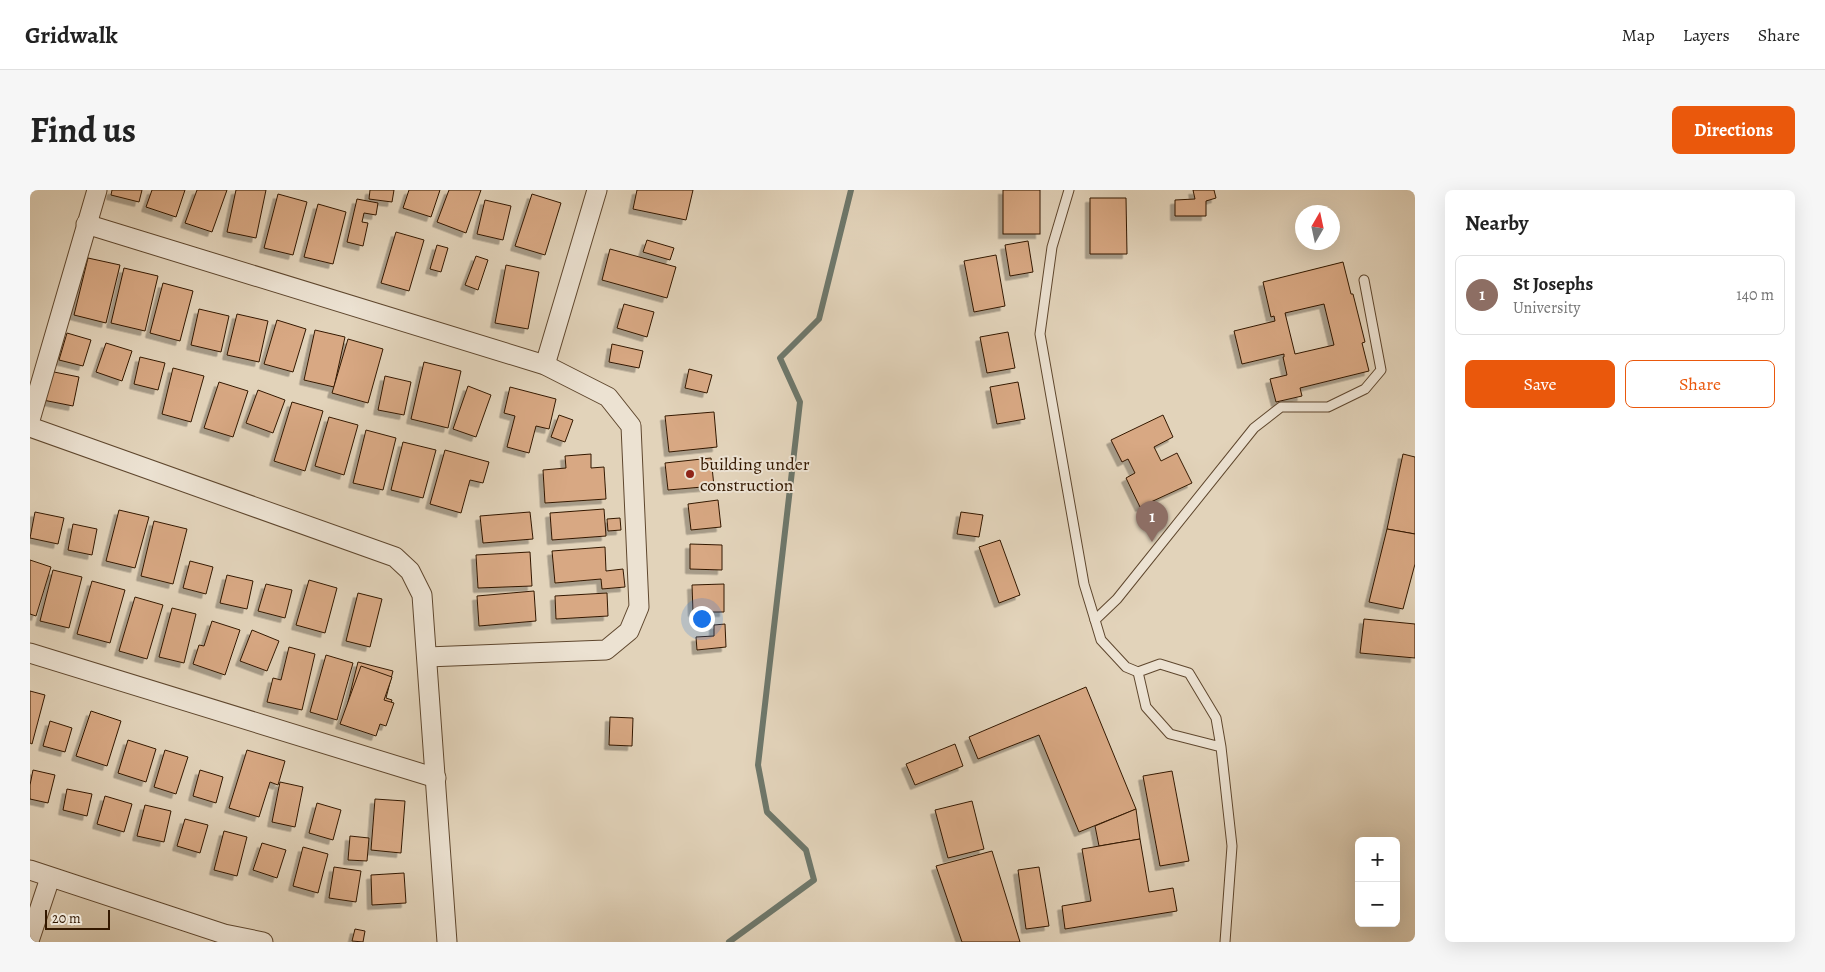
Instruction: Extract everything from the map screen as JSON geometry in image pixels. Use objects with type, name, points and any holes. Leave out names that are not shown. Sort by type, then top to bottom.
[{"type":"street","points":[[30,420],[97,190]]},
{"type":"street","points":[[545,365],[597,190]]},
{"type":"street","points":[[86,224],[545,365],[608,398],[631,426],[639,607],[629,631],[606,650],[427,656]]},
{"type":"street","points":[[30,427],[395,557],[410,571],[422,594],[447,942]]},
{"type":"street","points":[[30,653],[436,778]]},
{"type":"street","points":[[30,870],[222,938],[263,942]]},
{"type":"street","points":[[30,938],[50,878]]},
{"type":"lane","points":[[1069,190],[1052,247],[1040,334],[1084,584],[1101,640],[1126,667],[1138,672],[1160,664],[1189,673],[1216,718],[1232,846],[1225,942]]},
{"type":"lane","points":[[1095,620],[1117,599],[1254,428],[1281,407],[1328,407],[1365,389],[1381,370],[1364,280]]},
{"type":"lane","points":[[1138,672],[1146,707],[1170,734],[1221,748]]},
{"type":"building","points":[[112,190],[142,190],[139,202],[111,195]]},
{"type":"building","points":[[152,190],[185,190],[176,217],[146,207]]},
{"type":"building","points":[[197,190],[227,190],[212,232],[185,223]]},
{"type":"building","points":[[236,190],[266,190],[256,238],[227,232]]},
{"type":"building","points":[[370,190],[394,190],[392,202],[369,199]]},
{"type":"building","points":[[409,190],[440,190],[431,217],[403,208]]},
{"type":"building","points":[[449,190],[481,190],[466,233],[437,222]]},
{"type":"building","points":[[637,190],[693,190],[686,220],[633,209]]},
{"type":"building","points":[[1003,190],[1040,190],[1040,234],[1003,234]]},
{"type":"building","points":[[1193,190],[1214,190],[1216,198],[1206,201],[1206,216],[1175,216],[1175,200],[1195,199]]},
{"type":"building","points":[[278,194],[307,202],[293,255],[264,248]]},
{"type":"building","points":[[532,194],[561,203],[545,255],[515,246]]},
{"type":"building","points":[[1090,198],[1126,198],[1127,254],[1090,254]]},
{"type":"building","points":[[357,199],[378,203],[376,215],[364,213],[362,222],[368,223],[363,246],[347,242]]},
{"type":"building","points":[[485,200],[511,206],[503,240],[477,234]]},
{"type":"building","points":[[318,204],[346,212],[333,264],[304,257]]},
{"type":"building","points":[[396,232],[424,240],[409,291],[381,283]]},
{"type":"building","points":[[647,240],[674,248],[670,260],[643,252]]},
{"type":"building","points":[[1028,241],[1033,272],[1010,276],[1005,245]]},
{"type":"building","points":[[437,245],[448,248],[441,272],[430,269]]},
{"type":"building","points":[[610,249],[676,267],[667,298],[602,280]]},
{"type":"building","points":[[996,255],[1005,306],[974,312],[964,261]]},
{"type":"building","points":[[476,256],[488,260],[478,290],[465,285]]},
{"type":"building","points":[[88,258],[120,265],[106,323],[74,315]]},
{"type":"building","points":[[1343,262],[1365,342],[1362,343],[1369,371],[1300,388],[1302,396],[1276,402],[1270,379],[1287,375],[1284,354],[1242,364],[1234,331],[1275,321],[1274,316],[1271,317],[1263,282]],"holes":[[[1324,304],[1334,345],[1295,354],[1285,313]]]},
{"type":"building","points":[[506,265],[539,272],[528,329],[495,323]]},
{"type":"building","points":[[124,268],[158,276],[145,331],[111,323]]},
{"type":"building","points":[[163,283],[193,291],[180,341],[150,333]]},
{"type":"building","points":[[624,304],[654,312],[647,337],[617,328]]},
{"type":"building","points":[[199,309],[229,316],[221,352],[191,345]]},
{"type":"building","points":[[237,314],[268,321],[259,362],[227,355]]},
{"type":"building","points":[[277,320],[306,329],[293,372],[264,364]]},
{"type":"building","points":[[315,330],[345,337],[334,387],[304,380]]},
{"type":"building","points":[[1008,332],[1015,368],[987,373],[980,337]]},
{"type":"building","points":[[67,333],[91,340],[83,366],[59,360]]},
{"type":"building","points":[[348,339],[383,349],[368,403],[332,393]]},
{"type":"building","points":[[106,343],[132,351],[122,381],[96,372]]},
{"type":"building","points":[[612,344],[643,351],[639,368],[609,362]]},
{"type":"building","points":[[140,357],[165,363],[158,390],[134,384]]},
{"type":"building","points":[[424,362],[461,371],[448,428],[411,419]]},
{"type":"building","points":[[173,368],[204,376],[191,422],[162,414]]},
{"type":"building","points":[[689,369],[712,375],[707,393],[685,388]]},
{"type":"building","points":[[49,371],[79,377],[73,406],[43,400]]},
{"type":"building","points":[[385,376],[411,382],[404,415],[378,410]]},
{"type":"building","points":[[219,382],[248,391],[233,437],[204,428]]},
{"type":"building","points":[[1018,382],[1025,419],[997,424],[990,387]]},
{"type":"building","points":[[468,386],[491,395],[476,437],[453,429]]},
{"type":"building","points":[[510,387],[556,399],[549,429],[536,426],[529,453],[507,447],[515,416],[504,413]]},
{"type":"building","points":[[258,390],[285,400],[273,433],[246,423]]},
{"type":"building","points":[[292,402],[323,411],[305,471],[274,461]]},
{"type":"building","points":[[714,412],[717,447],[669,452],[665,416]]},
{"type":"building","points":[[559,415],[573,420],[565,442],[551,437]]},
{"type":"building","points":[[1163,415],[1173,437],[1154,447],[1161,461],[1177,453],[1192,483],[1140,507],[1126,478],[1135,473],[1128,459],[1122,462],[1111,440]]},
{"type":"building","points":[[329,417],[358,425],[344,475],[315,466]]},
{"type":"building","points":[[366,430],[396,438],[383,490],[353,483]]},
{"type":"building","points":[[403,442],[436,450],[423,498],[391,490]]},
{"type":"building","points":[[445,450],[489,462],[483,483],[470,480],[461,513],[430,504]]},
{"type":"building","points":[[591,454],[591,468],[604,467],[606,499],[545,503],[543,470],[566,468],[565,456]]},
{"type":"building","points":[[1403,454],[1415,457],[1415,534],[1387,529]]},
{"type":"building","name":"building under construction","points":[[711,458],[714,486],[668,490],[665,463]]},
{"type":"building","points":[[718,500],[721,527],[691,530],[688,504]]},
{"type":"building","points":[[604,509],[606,536],[552,540],[550,513]]},
{"type":"building","points":[[119,510],[149,517],[135,568],[106,561]]},
{"type":"building","points":[[35,512],[64,518],[58,544],[30,538]]},
{"type":"building","points":[[530,512],[533,539],[483,543],[480,516]]},
{"type":"building","points":[[961,512],[983,515],[979,537],[957,534]]},
{"type":"building","points":[[620,518],[621,530],[608,531],[607,519]]},
{"type":"building","points":[[154,521],[187,529],[173,584],[141,576]]},
{"type":"building","points":[[73,524],[97,529],[92,555],[68,550]]},
{"type":"building","points":[[1387,529],[1415,534],[1415,564],[1403,609],[1369,602]]},
{"type":"building","points":[[1000,540],[1020,595],[999,603],[979,547]]},
{"type":"building","points":[[690,544],[722,545],[722,570],[690,569]]},
{"type":"building","points":[[605,547],[606,571],[623,569],[625,587],[602,589],[601,579],[555,583],[552,551]]},
{"type":"building","points":[[530,552],[532,586],[478,588],[476,555]]},
{"type":"building","points":[[30,560],[51,567],[36,616],[30,614]]},
{"type":"building","points":[[190,561],[213,567],[206,594],[183,588]]},
{"type":"building","points":[[53,570],[82,577],[69,628],[40,621]]},
{"type":"building","points":[[227,575],[253,581],[247,609],[220,603]]},
{"type":"building","points":[[309,580],[337,588],[325,633],[296,625]]},
{"type":"building","points":[[92,581],[125,590],[110,643],[77,634]]},
{"type":"building","points":[[266,584],[292,590],[285,618],[258,611]]},
{"type":"building","points":[[724,584],[724,612],[693,612],[692,585]]},
{"type":"building","points":[[534,591],[536,621],[479,626],[477,596]]},
{"type":"building","points":[[358,593],[382,599],[370,647],[346,641]]},
{"type":"building","points":[[607,593],[608,616],[556,619],[555,596]]},
{"type":"building","points":[[135,597],[163,605],[147,659],[119,651]]},
{"type":"building","points":[[172,608],[196,614],[184,663],[159,657]]},
{"type":"building","points":[[1364,619],[1415,624],[1415,658],[1360,653]]},
{"type":"building","points":[[212,621],[240,630],[225,675],[193,664],[199,645],[204,646]]},
{"type":"building","points":[[725,624],[726,647],[697,650],[696,637],[714,636],[714,625]]},
{"type":"building","points":[[252,630],[279,641],[267,671],[240,661]]},
{"type":"building","points":[[289,647],[315,654],[302,710],[267,702],[273,678],[281,680]]},
{"type":"building","points":[[326,655],[353,663],[337,720],[310,712]]},
{"type":"building","points":[[358,662],[393,671],[386,698],[392,700],[387,717],[378,714],[375,729],[343,722]]},
{"type":"building","points":[[361,666],[392,677],[384,700],[394,703],[386,726],[380,724],[376,736],[340,724]]},
{"type":"building","points":[[1086,687],[1136,809],[1079,832],[1039,735],[978,759],[969,737]]},
{"type":"building","points":[[30,691],[45,695],[32,744],[30,743]]},
{"type":"building","points":[[91,711],[121,721],[107,766],[76,756]]},
{"type":"building","points":[[610,717],[633,718],[632,746],[609,745]]},
{"type":"building","points":[[50,721],[72,728],[65,752],[43,746]]},
{"type":"building","points":[[128,740],[156,749],[146,782],[118,773]]},
{"type":"building","points":[[955,744],[963,766],[915,785],[906,764]]},
{"type":"building","points":[[165,750],[188,757],[176,794],[154,787]]},
{"type":"building","points":[[247,750],[285,761],[278,785],[270,782],[259,817],[229,808]]},
{"type":"building","points":[[33,770],[55,775],[48,803],[30,799]]},
{"type":"building","points":[[200,770],[223,777],[216,803],[193,796]]},
{"type":"building","points":[[1172,771],[1189,861],[1160,866],[1143,776]]},
{"type":"building","points":[[280,782],[303,787],[295,827],[272,822]]},
{"type":"building","points":[[67,789],[92,794],[87,816],[63,810]]},
{"type":"building","points":[[105,796],[132,804],[124,832],[97,824]]},
{"type":"building","points":[[375,799],[405,801],[401,853],[371,850]]},
{"type":"building","points":[[972,801],[984,849],[948,858],[935,810]]},
{"type":"building","points":[[317,803],[341,810],[333,840],[309,833]]},
{"type":"building","points":[[145,805],[171,811],[164,842],[137,836]]},
{"type":"building","points":[[1136,809],[1140,839],[1099,846],[1095,826]]},
{"type":"building","points":[[185,819],[208,825],[200,853],[177,846]]},
{"type":"building","points":[[224,831],[247,837],[237,876],[214,870]]},
{"type":"building","points":[[350,836],[369,838],[367,861],[348,860]]},
{"type":"building","points":[[1140,839],[1149,892],[1173,888],[1177,911],[1065,929],[1062,906],[1091,901],[1082,849]]},
{"type":"building","points":[[262,843],[286,850],[277,878],[253,870]]},
{"type":"building","points":[[303,847],[328,854],[318,893],[293,886]]},
{"type":"building","points":[[992,851],[1020,942],[962,942],[936,866]]},
{"type":"building","points":[[334,867],[361,871],[356,902],[329,898]]},
{"type":"building","points":[[1039,867],[1049,926],[1026,929],[1018,870]]},
{"type":"building","points":[[404,873],[406,903],[372,905],[371,875]]},
{"type":"building","points":[[355,929],[365,931],[363,942],[352,941]]},
{"type":"waterway","points":[[729,942],[814,880],[806,850],[767,812],[758,765],[800,402],[780,358],[819,319],[851,190]]},
{"type":"place","name":"building under construction","points":[[690,474]]},
{"type":"place","name":"St Josephs","points":[[1152,542]]}]
